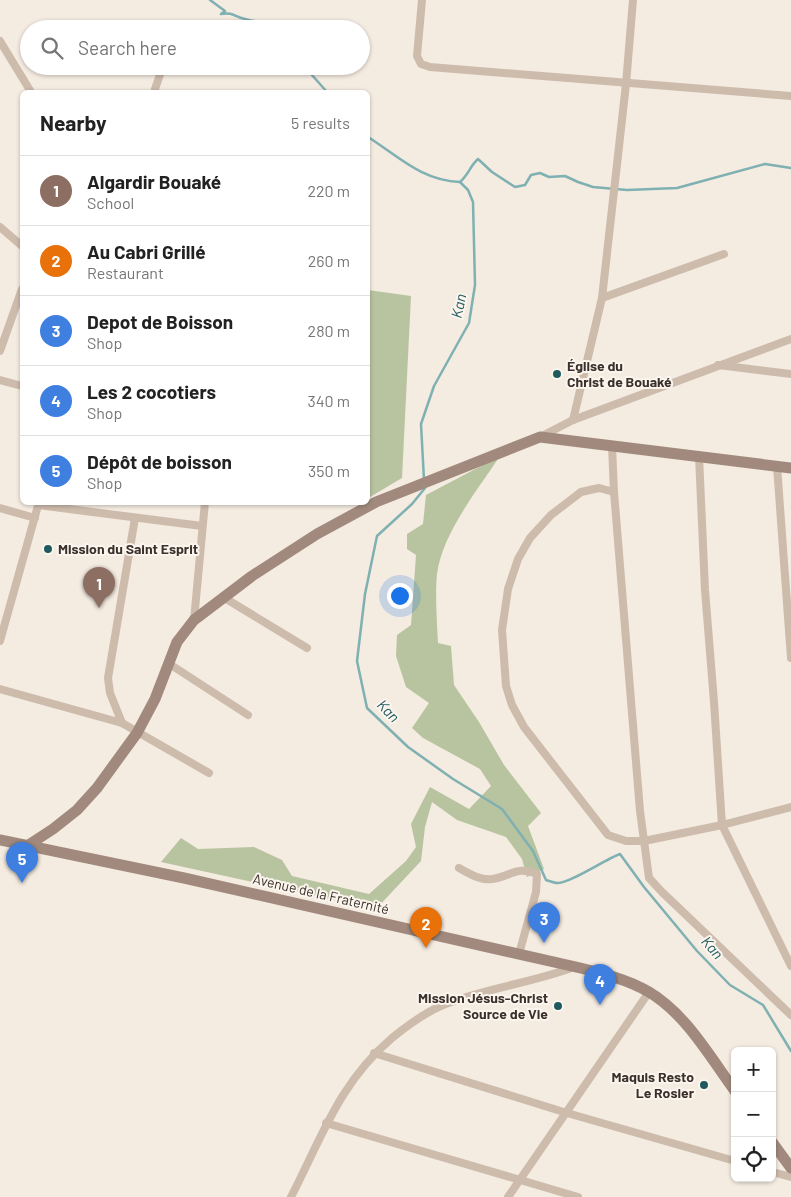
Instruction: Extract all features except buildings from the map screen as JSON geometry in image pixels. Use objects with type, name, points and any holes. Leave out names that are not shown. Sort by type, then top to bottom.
[{"type":"street","points":[[422,0],[417,56],[421,64],[430,67],[791,96]]},
{"type":"street","points":[[573,420],[602,298],[626,84],[633,0]]},
{"type":"street","points":[[0,41],[20,74]]},
{"type":"street","points":[[21,75],[30,90]]},
{"type":"street","points":[[155,90],[160,75]]},
{"type":"street","points":[[0,227],[20,244]]},
{"type":"street","points":[[602,298],[724,254]]},
{"type":"street","points":[[0,351],[20,295]]},
{"type":"street","points":[[27,846],[77,810],[98,788],[137,733],[155,699],[177,642],[194,620],[252,576],[317,534],[376,502],[540,437],[573,420],[791,339]]},
{"type":"street","points":[[717,365],[791,374]]},
{"type":"street","points":[[0,380],[20,385]]},
{"type":"street","points":[[540,437],[791,468]]},
{"type":"street","points":[[612,446],[639,801],[649,878],[791,1015]]},
{"type":"street","points":[[699,456],[705,590],[722,825],[791,966]]},
{"type":"street","points":[[777,466],[791,658]]},
{"type":"street","points":[[614,492],[599,488],[581,492],[551,515],[530,538],[518,559],[508,589],[502,630],[506,686],[512,705],[524,727],[608,835],[626,841],[644,841],[722,825],[791,807]]},
{"type":"street","points":[[0,641],[39,505]]},
{"type":"street","points":[[46,505],[202,526]]},
{"type":"street","points":[[194,620],[204,505]]},
{"type":"street","points":[[0,508],[35,518]]},
{"type":"street","points":[[122,723],[110,693],[108,678],[135,518]]},
{"type":"street","points":[[223,597],[307,648]]},
{"type":"street","points":[[168,663],[248,715]]},
{"type":"street","points":[[0,689],[122,723],[209,772]]},
{"type":"street","name":"Avenue de la Fraternité","points":[[0,840],[184,878],[576,967],[628,981],[650,992],[672,1009],[731,1086]]},
{"type":"street","points":[[459,868],[472,876],[490,880],[516,871],[528,870],[537,874],[536,892],[519,954]]},
{"type":"street","points":[[295,1196],[326,1123],[339,1100],[374,1053],[413,1021],[443,1005],[576,967]]},
{"type":"street","points":[[508,1197],[650,992]]},
{"type":"street","points":[[374,1053],[731,1160]]},
{"type":"street","points":[[326,1123],[578,1197]]},
{"type":"street","points":[[776,1147],[791,1168]]},
{"type":"street","points":[[776,1173],[791,1177]]},
{"type":"green space","points":[[370,290],[411,296],[402,478],[370,497]]},
{"type":"green space","points":[[500,456],[462,512],[440,559],[436,590],[438,643],[451,646],[454,685],[479,722],[504,765],[541,813],[528,826],[544,869],[527,877],[522,859],[506,837],[457,820],[432,802],[425,827],[421,861],[376,909],[161,862],[181,838],[198,849],[254,847],[282,860],[292,876],[369,894],[406,861],[416,847],[411,824],[430,787],[469,809],[491,786],[480,769],[423,738],[412,728],[429,703],[406,687],[396,656],[397,635],[411,625],[416,555],[407,549],[407,534],[423,524],[426,495]]},
{"type":"waterway","name":"Kan","points":[[210,0],[225,11],[221,14],[231,14],[252,20]]},
{"type":"waterway","name":"Kan","points":[[312,75],[325,90]]},
{"type":"waterway","name":"Kan","points":[[370,138],[411,166],[434,177],[446,181],[460,182],[478,159],[492,172],[515,187],[525,185],[531,175],[540,173],[549,177],[565,176],[593,187],[627,190],[677,188],[765,164],[791,168]]},
{"type":"waterway","name":"Kan","points":[[424,480],[421,424],[434,386],[469,323],[475,285],[473,202],[468,190],[460,182]]},
{"type":"waterway","name":"Kan","points":[[425,488],[412,504],[377,536],[365,594],[357,661],[367,708],[408,747],[453,779],[502,809],[533,851],[546,880],[556,883],[563,882],[620,854],[644,887],[697,951],[730,985],[763,1005],[791,1051]]},
{"type":"place","name":"Église du Christ de Bouaké","points":[[557,374]]},
{"type":"place","name":"Mission du Saint Esprit","points":[[48,549]]},
{"type":"place","name":"Algardir Bouaké","points":[[99,608]]},
{"type":"place","name":"Dépôt de boisson","points":[[22,883]]},
{"type":"place","name":"Depot de Boisson","points":[[544,943]]},
{"type":"place","name":"Au Cabri Grillé","points":[[426,948]]},
{"type":"place","name":"Les 2 cocotiers","points":[[600,1005]]},
{"type":"place","name":"Mission Jésus-Christ Source de Vie","points":[[558,1006]]},
{"type":"place","name":"Maquis Resto Le Rosier","points":[[704,1085]]}]
